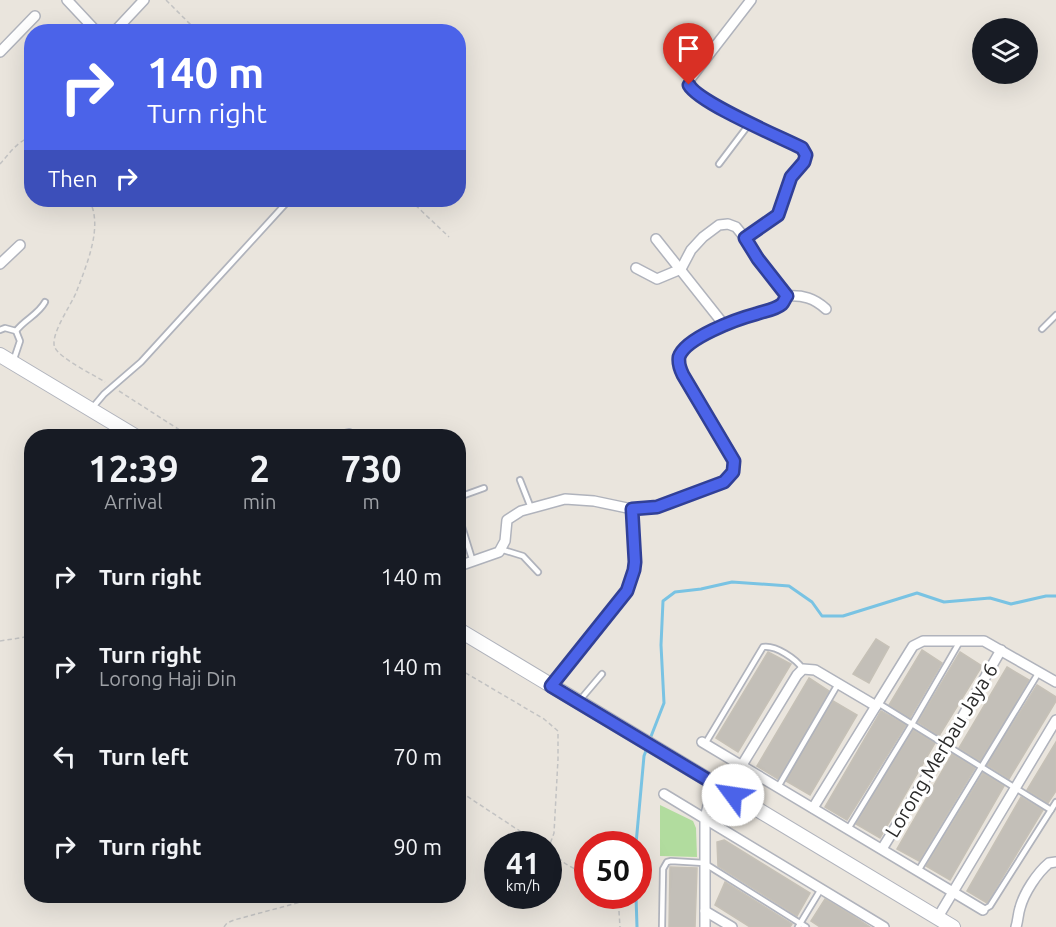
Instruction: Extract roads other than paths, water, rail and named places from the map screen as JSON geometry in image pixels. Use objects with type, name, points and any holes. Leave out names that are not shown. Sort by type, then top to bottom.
[{"type":"main road","points":[[0,355],[123,429]]},
{"type":"main road","points":[[466,634],[953,927]]},
{"type":"street","points":[[67,0],[90,24]]},
{"type":"street","points":[[122,24],[144,0]]},
{"type":"street","points":[[745,238],[778,215],[791,177],[804,162],[806,155],[802,148],[698,95],[689,85],[690,79],[751,0]]},
{"type":"street","points":[[27,24],[35,16]]},
{"type":"street","points":[[0,52],[24,27]]},
{"type":"street","points":[[636,268],[657,279],[681,269],[691,250],[719,225],[728,224],[736,227],[787,296]]},
{"type":"street","points":[[656,239],[725,326]]},
{"type":"street","points":[[0,264],[20,245]]},
{"type":"street","points":[[787,296],[806,296],[819,302],[826,309]]},
{"type":"street","points":[[466,564],[489,557],[500,549],[505,541],[507,520],[531,508],[565,499],[594,501],[632,509],[657,507],[724,482],[733,472],[734,461],[695,398],[679,365],[680,355],[689,344],[725,326],[774,308],[783,303],[787,296]]},
{"type":"street","points":[[551,686],[627,591],[635,562],[632,509]]},
{"type":"street","points":[[813,808],[913,646],[923,641],[984,641],[1056,682]]},
{"type":"street","name":"Lorong Merbau Jaya 6","points":[[882,849],[946,745],[1000,650]]},
{"type":"street","points":[[742,765],[797,675],[803,669],[815,670],[877,705]]},
{"type":"street","points":[[938,917],[1056,720]]},
{"type":"street","points":[[704,743],[983,910]]},
{"type":"street","points":[[705,927],[705,819],[713,783]]},
{"type":"street","points":[[664,794],[884,927]]},
{"type":"street","points":[[1016,927],[1020,906],[1026,893],[1041,871],[1049,863],[1056,862]]},
{"type":"street","points":[[705,911],[732,927]]},
{"type":"lane","points":[[719,164],[750,123]]},
{"type":"lane","points":[[92,410],[104,394],[141,362],[283,207]]},
{"type":"lane","points":[[16,331],[24,321],[39,313],[45,302]]},
{"type":"lane","points":[[1042,329],[1056,315]]},
{"type":"lane","points":[[0,330],[5,328],[16,331],[21,341],[13,362]]},
{"type":"lane","points":[[520,480],[531,508]]},
{"type":"lane","points":[[466,494],[484,488]]},
{"type":"lane","points":[[466,540],[473,562]]},
{"type":"lane","points":[[500,549],[524,556],[538,572]]},
{"type":"lane","points":[[848,829],[960,640]]},
{"type":"lane","points":[[704,743],[763,647],[769,646],[797,661],[803,669]]},
{"type":"lane","points":[[918,871],[1039,672]]},
{"type":"lane","points":[[578,702],[602,674]]},
{"type":"lane","points":[[778,787],[838,684]]},
{"type":"lane","points":[[877,705],[912,724],[1051,810]]},
{"type":"lane","points":[[983,910],[990,906],[1056,802]]},
{"type":"lane","points":[[662,927],[664,864],[671,861],[704,863],[800,925],[807,927]]},
{"type":"lane","points":[[800,925],[821,889]]},
{"type":"waterway","points":[[650,739],[664,703],[661,645],[663,601],[675,592],[732,582],[789,586],[812,602],[822,616],[843,616],[917,593],[944,602],[990,598],[1011,604],[1056,596]]},
{"type":"waterway","points":[[637,831],[644,756],[647,748]]},
{"type":"waterway","points":[[636,909],[637,927]]}]
